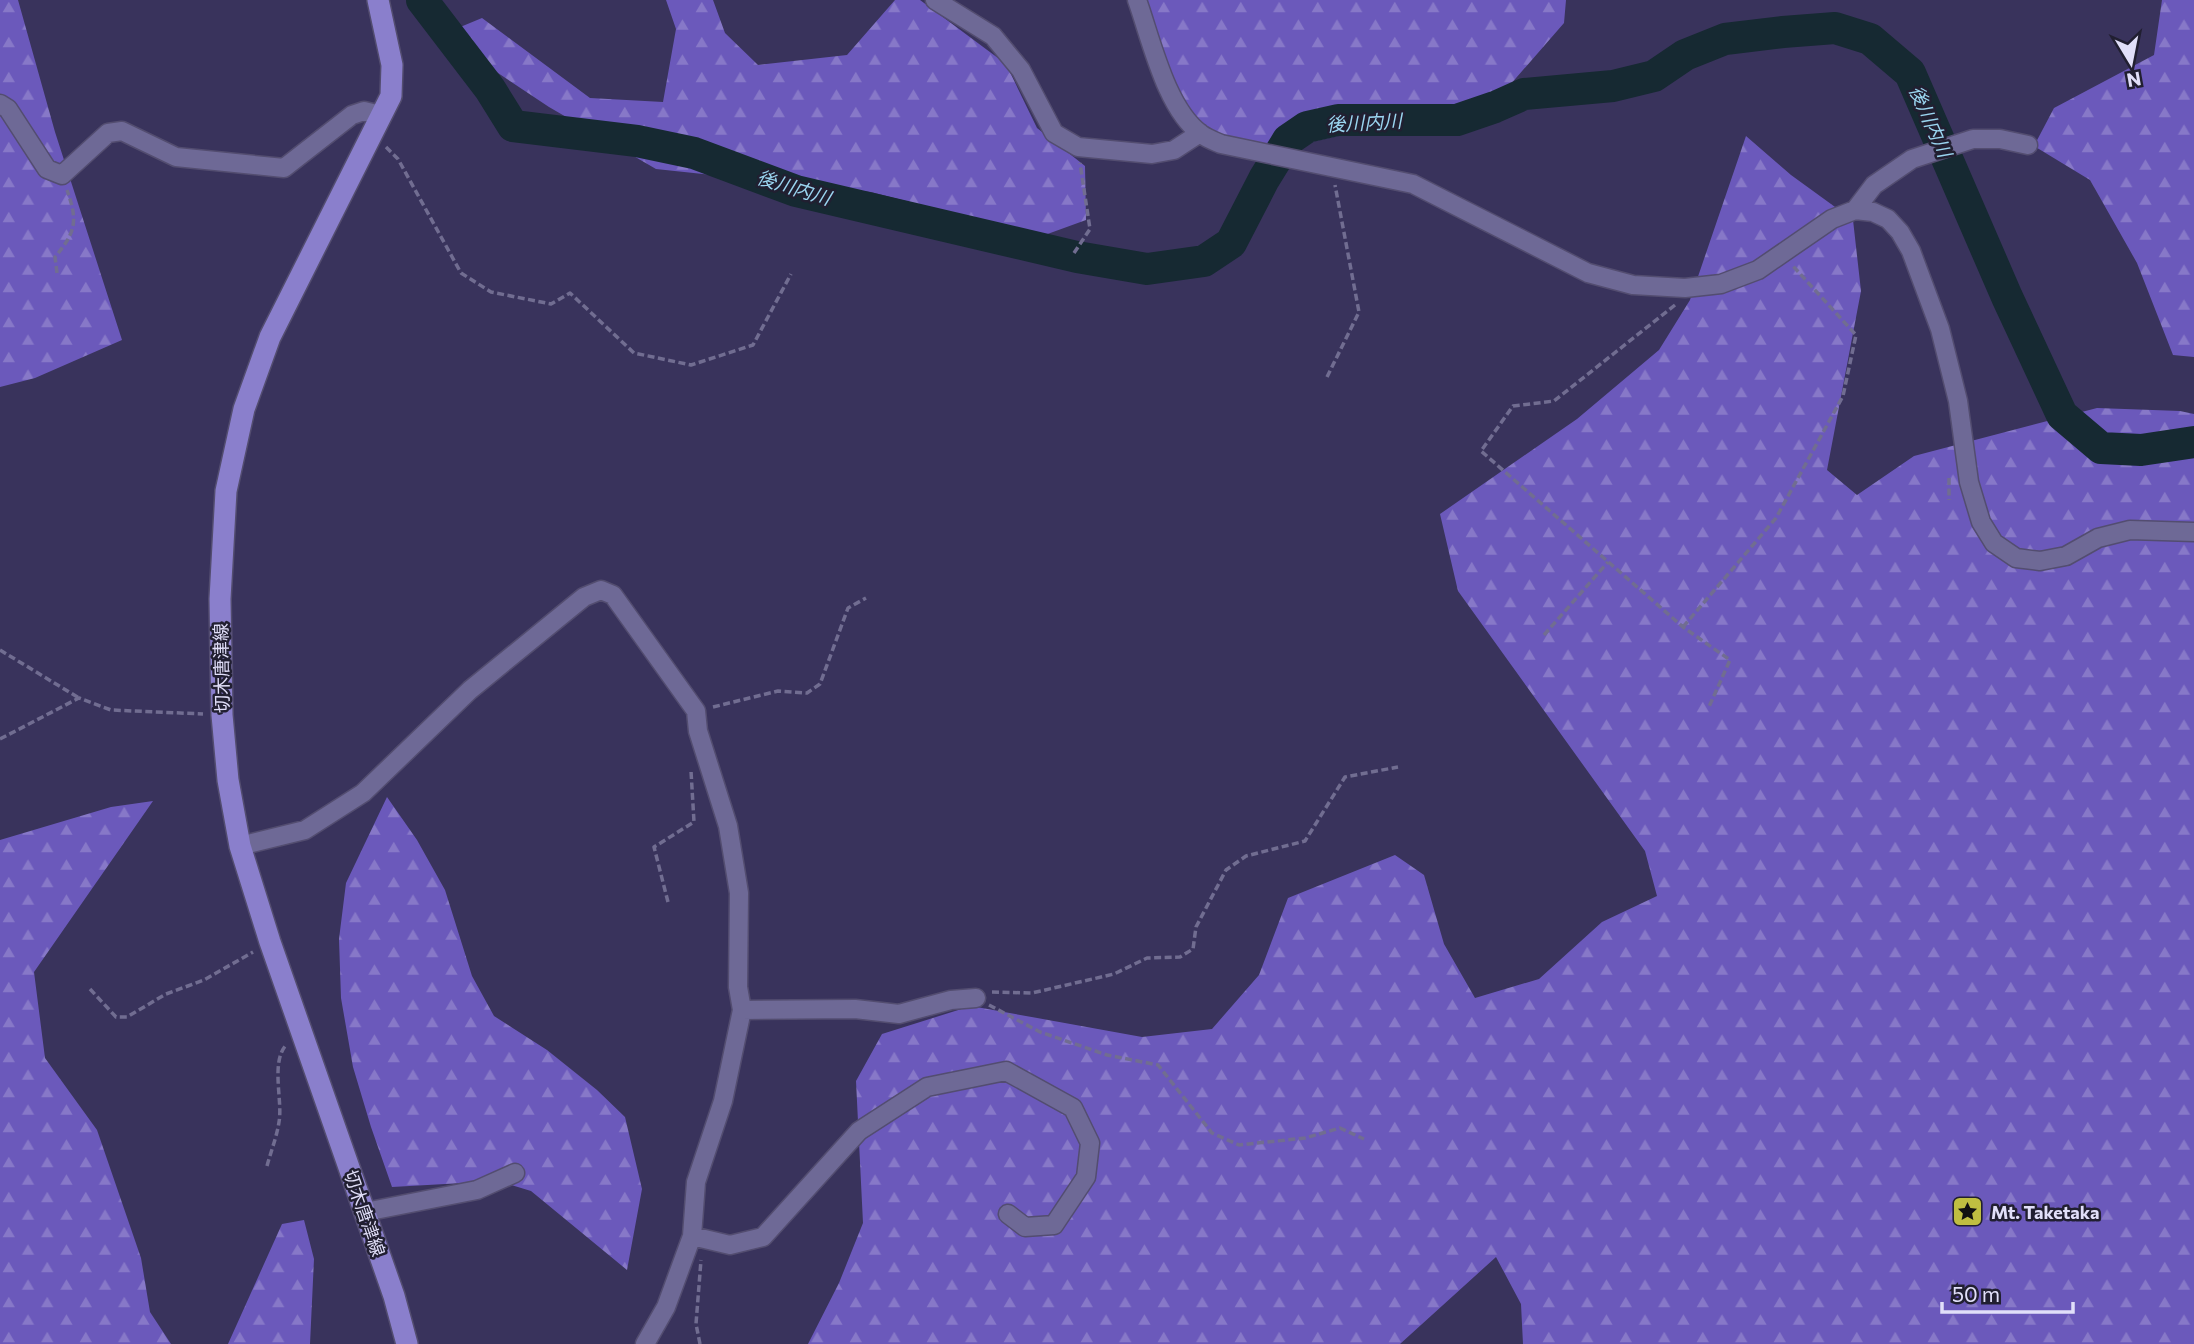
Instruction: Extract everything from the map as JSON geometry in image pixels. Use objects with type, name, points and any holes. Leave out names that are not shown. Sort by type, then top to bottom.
[{"type":"main road","name":"切木唐津線","points":[[378,0],[392,65],[391,96],[270,337],[244,409],[226,491],[220,599],[222,715],[228,779],[240,846],[270,942],[394,1296],[407,1344]]},
{"type":"street","points":[[935,0],[993,36],[1021,70],[1054,133],[1078,147],[1152,154],[1174,150],[1200,133]]},
{"type":"street","points":[[1137,0],[1174,99],[1200,133],[1220,144],[1413,184],[1588,273],[1633,285],[1685,288],[1721,284],[1758,270],[1832,219],[1854,210],[1873,212],[1888,219],[1900,232],[1911,251],[1940,329],[1958,401],[1973,495],[1981,522],[1994,544],[2016,558],[2040,561],[2066,556],[2098,538],[2130,530],[2194,532]]},
{"type":"street","points":[[0,104],[8,109],[47,169],[62,174],[108,133],[122,131],[176,157],[284,168],[352,115],[364,111],[377,124]]},
{"type":"street","points":[[1854,210],[1874,185],[1912,159],[1973,139],[2000,138],[2028,145]]},
{"type":"street","points":[[240,846],[305,830],[363,793],[470,690],[584,597],[601,590],[613,595],[696,711],[698,731],[728,826],[739,893],[738,987],[742,1010],[723,1101],[695,1182],[692,1236],[666,1307],[645,1344]]},
{"type":"street","points":[[742,1010],[855,1009],[899,1014],[951,999],[976,999]]},
{"type":"street","points":[[692,1236],[730,1245],[763,1237],[859,1131],[927,1087],[1006,1071],[1073,1108],[1090,1143],[1086,1177],[1054,1225],[1025,1227],[1008,1214]]},
{"type":"street","points":[[365,1212],[477,1190],[515,1173]]},
{"type":"path","points":[[377,124],[461,273],[491,292],[551,304],[570,293],[634,353],[691,365],[753,345],[792,274]]},
{"type":"path","points":[[1074,253],[1090,229],[1078,147]]},
{"type":"path","points":[[1327,165],[1359,312],[1327,377]]},
{"type":"path","points":[[57,273],[55,257],[70,239],[75,212],[62,174]]},
{"type":"path","points":[[1683,627],[1776,517],[1843,396],[1856,335],[1781,253]]},
{"type":"path","points":[[1685,288],[1677,303],[1554,401],[1513,406],[1482,452],[1683,627],[1730,660],[1708,709]]},
{"type":"path","points":[[1544,635],[1608,562]]},
{"type":"path","points":[[696,711],[778,691],[807,693],[820,684],[848,608],[866,598]]},
{"type":"path","points":[[0,650],[79,698],[111,710],[222,715]]},
{"type":"path","points":[[0,739],[79,698]]},
{"type":"path","points":[[976,999],[987,992],[1032,993],[1114,974],[1147,958],[1180,957],[1193,949],[1196,927],[1226,870],[1246,856],[1305,841],[1345,777],[1398,767]]},
{"type":"path","points":[[668,902],[654,847],[694,822],[691,769]]},
{"type":"path","points":[[90,989],[116,1017],[127,1017],[166,994],[204,980],[270,942]]},
{"type":"path","points":[[976,999],[1040,1032],[1107,1055],[1158,1065],[1212,1133],[1239,1145],[1305,1138],[1340,1128],[1364,1139]]},
{"type":"path","points":[[267,1166],[280,1120],[278,1079],[283,1048],[301,1030]]},
{"type":"path","points":[[692,1236],[703,1263],[696,1324],[700,1344]]},
{"type":"green space","points":[[0,0],[18,0],[55,132],[122,340],[35,378],[0,387]]},
{"type":"green space","points":[[666,0],[713,0],[725,33],[758,65],[847,55],[895,0],[920,0],[1006,64],[1037,128],[1085,166],[1086,220],[1042,236],[871,192],[656,169],[549,107],[441,35],[482,18],[590,98],[663,102],[676,29]]},
{"type":"green space","points":[[1131,0],[1566,0],[1564,23],[1496,101],[1243,157],[1181,117]]},
{"type":"green space","points":[[2162,0],[2194,0],[2194,357],[2173,355],[2137,263],[2090,180],[2034,146],[2054,108],[2154,55]]},
{"type":"green space","points":[[1746,136],[1791,175],[1853,220],[1861,291],[1827,470],[1857,495],[1914,456],[2097,408],[2180,411],[2194,414],[2194,1344],[1523,1344],[1521,1304],[1496,1257],[1400,1344],[808,1344],[839,1283],[863,1223],[856,1081],[882,1034],[971,1006],[1142,1037],[1212,1029],[1259,975],[1288,898],[1395,855],[1424,875],[1444,944],[1475,998],[1539,979],[1602,922],[1657,896],[1645,851],[1458,591],[1440,514],[1577,419],[1659,350],[1690,300]]},
{"type":"green space","points":[[387,797],[417,840],[445,890],[472,976],[494,1016],[547,1050],[597,1090],[625,1117],[642,1189],[627,1270],[531,1191],[498,1181],[392,1187],[353,1067],[341,998],[339,939],[346,883]]},
{"type":"green space","points":[[153,801],[34,972],[45,1058],[97,1130],[141,1258],[150,1312],[171,1344],[0,1344],[0,840],[111,807]]},
{"type":"green space","points":[[304,1220],[314,1259],[310,1344],[228,1344],[282,1224]]},
{"type":"waterway","name":"後川内川","points":[[422,0],[490,89],[513,126],[637,141],[694,153],[796,191],[1077,257],[1147,269],[1204,261],[1231,243],[1264,179],[1288,140],[1307,127],[1338,120],[1457,120],[1524,94],[1613,86],[1654,76],[1685,55],[1725,39],[1835,28],[1870,39],[1910,73],[2007,297],[2062,415],[2101,448],[2141,450],[2194,442]]},
{"type":"place","name":"Mt. Taketaka","points":[[1968,1212]]}]
